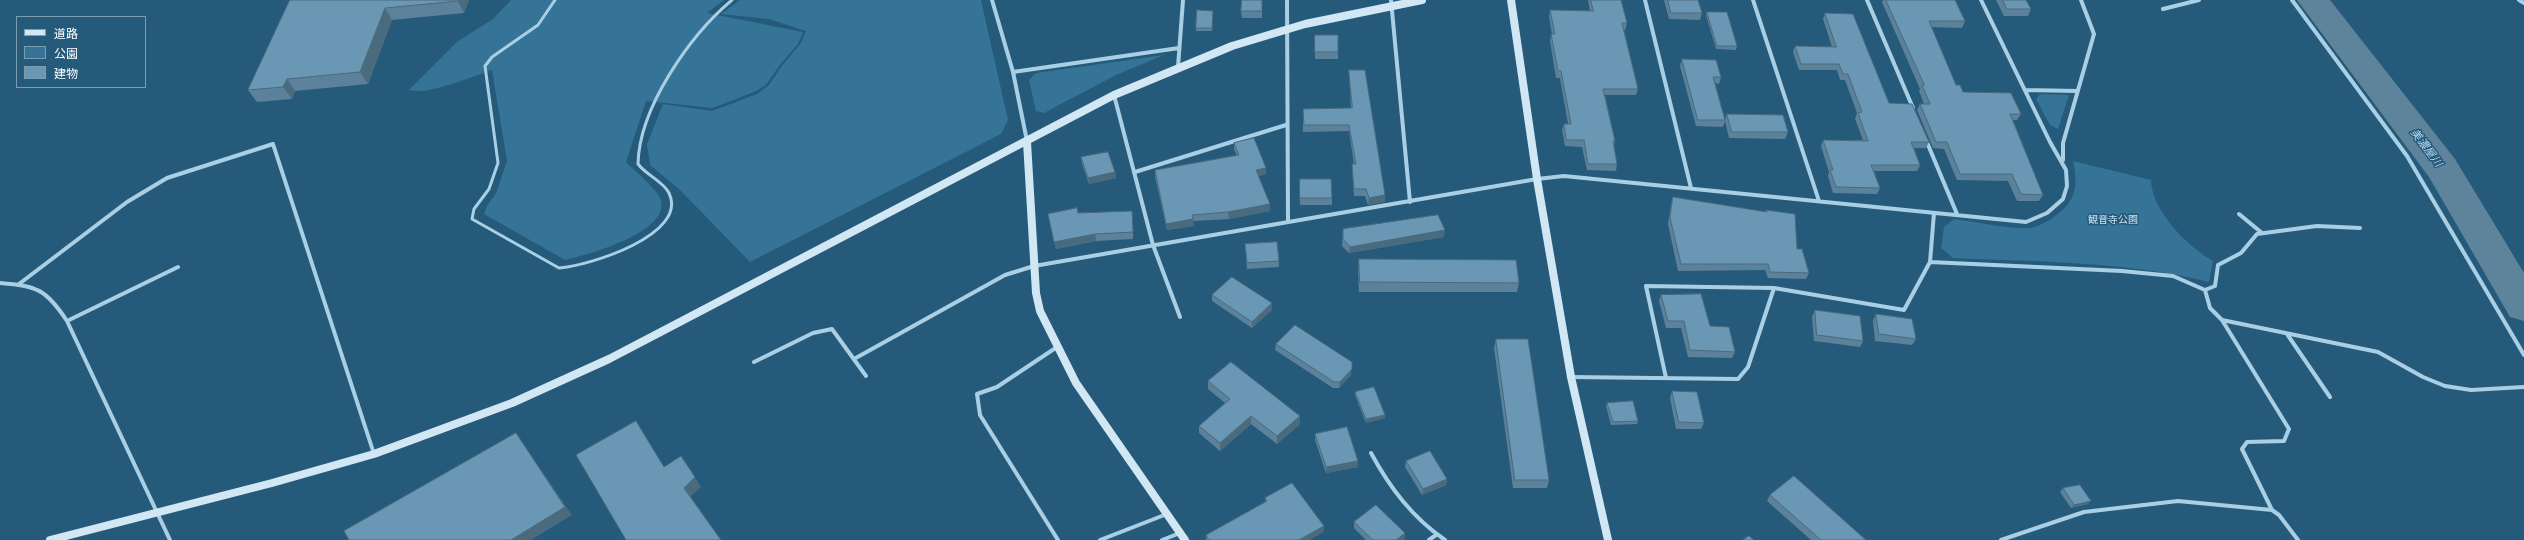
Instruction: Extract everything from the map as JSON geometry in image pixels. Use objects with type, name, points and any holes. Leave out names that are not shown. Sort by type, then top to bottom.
[{"type":"street","points":[[992,0],[1013,72],[1028,142],[1034,266],[1036,293],[1040,311],[1076,382],[1182,536],[1162,540]]},
{"type":"street","points":[[1178,67],[1183,0]]},
{"type":"street","points":[[1287,0],[1286,125],[1288,221]]},
{"type":"street","points":[[50,540],[272,483],[374,454],[512,403],[569,379],[1114,96],[1178,67],[1232,46],[1287,30],[1391,2],[1422,0]]},
{"type":"street","points":[[1511,0],[1537,179],[1571,377],[1608,540]]},
{"type":"street","points":[[1645,0],[1691,188]]},
{"type":"street","points":[[1753,0],[1819,201]]},
{"type":"street","points":[[1867,0],[1915,114]]},
{"type":"street","points":[[1981,0],[2050,142],[2063,161]]},
{"type":"street","points":[[854,360],[1005,275],[1034,266],[1537,179],[1564,176],[2026,222],[2047,213],[2063,199],[2067,186],[2063,161],[2063,143],[2094,34],[2081,0]]},
{"type":"street","points":[[2163,9],[2199,0]]},
{"type":"street","points":[[2292,0],[2407,156],[2524,355]]},
{"type":"street","points":[[2519,0],[2524,3]]},
{"type":"street","points":[[1391,2],[1410,202]]},
{"type":"street","points":[[1013,72],[1180,48]]},
{"type":"street","points":[[2025,90],[2078,91]]},
{"type":"street","points":[[1114,96],[1153,245],[1180,317]]},
{"type":"street","points":[[1135,172],[1286,125]]},
{"type":"street","points":[[1924,136],[1957,214]]},
{"type":"street","points":[[19,284],[127,202],[167,178],[273,144],[374,454]]},
{"type":"street","points":[[1666,378],[1646,286],[1774,288],[1904,310],[1930,262],[1934,213]]},
{"type":"street","points":[[2239,214],[2262,233]]},
{"type":"street","points":[[1930,262],[2122,271],[2173,276],[2205,290],[2216,286],[2218,265],[2241,253],[2257,234],[2317,226],[2360,228]]},
{"type":"street","points":[[67,321],[178,267]]},
{"type":"street","points":[[0,283],[29,285],[54,301],[67,321],[170,540]]},
{"type":"street","points":[[1571,377],[1738,379],[1748,367],[1774,288]]},
{"type":"street","points":[[2205,290],[2206,302],[2218,318],[2222,320],[2378,352],[2423,377],[2445,386],[2471,390],[2524,387]]},
{"type":"street","points":[[2222,320],[2289,429],[2284,441],[2247,442],[2242,450],[2272,510],[2279,515],[2298,540]]},
{"type":"street","points":[[754,362],[813,333],[832,329],[866,376]]},
{"type":"street","points":[[2287,334],[2330,397]]},
{"type":"street","points":[[1057,347],[997,387],[977,394],[980,415],[1058,540]]},
{"type":"street","points":[[1371,452],[1384,476],[1406,507],[1436,535],[1445,540]]},
{"type":"street","points":[[2001,540],[2084,512],[2178,501],[2272,510]]},
{"type":"street","points":[[1100,540],[1167,514]]},
{"type":"street","points":[[1429,540],[1436,535]]},
{"type":"lane","points":[[556,0],[538,24],[492,57],[485,66],[498,163],[489,189],[474,209],[472,219],[559,268],[575,267],[641,242],[657,231],[669,216],[672,203],[670,194],[638,164],[638,142],[659,93],[711,18],[732,0]]},
{"type":"green space","points":[[511,0],[724,0],[707,13],[803,32],[798,44],[779,66],[766,85],[754,92],[713,108],[646,101],[626,162],[651,186],[659,196],[661,200],[660,212],[653,222],[641,232],[608,247],[565,260],[484,214],[487,206],[496,193],[507,161],[492,70],[438,88],[417,91],[409,90],[458,41],[493,19]]},
{"type":"green space","points":[[740,0],[981,0],[1008,120],[1001,134],[750,262],[680,190],[650,165],[647,144],[663,104],[712,111],[757,94],[769,85],[781,67],[801,43],[806,31],[769,19],[721,14]]},
{"type":"green space","points":[[1164,55],[1116,75],[1044,113],[1036,111],[1029,80],[1036,73]]},
{"type":"green space","points":[[2040,94],[2069,95],[2058,129],[2050,125],[2036,99]]},
{"type":"green space","name":"観音寺公園","points":[[2073,161],[2151,180],[2157,204],[2164,215],[2182,237],[2213,261],[2209,282],[2177,275],[2113,266],[1953,258],[1941,248],[1944,227],[1954,219],[2001,226],[2028,228],[2043,224],[2051,219],[2065,207],[2073,194],[2075,187],[2075,171]]},
{"type":"building","points":[[290,0],[458,1],[385,8],[360,72],[287,79],[283,87],[248,90]]},
{"type":"building","points":[[1242,0],[1262,0],[1262,11],[1241,11]]},
{"type":"building","points":[[1591,0],[1621,0],[1627,23],[1622,23],[1638,89],[1603,89],[1615,141],[1613,141],[1617,164],[1588,164],[1584,140],[1566,140],[1564,124],[1571,124],[1561,71],[1558,71],[1551,34],[1555,34],[1550,10],[1593,11]]},
{"type":"building","points":[[1668,0],[1698,0],[1702,13],[1671,13]]},
{"type":"building","points":[[1886,0],[1955,0],[1965,21],[1929,21],[1956,85],[1960,85],[1963,92],[2011,93],[2021,114],[2010,114],[2043,195],[2021,194],[2012,174],[1960,174],[1947,142],[1936,142],[1920,104],[1930,104],[1922,85],[1924,85]]},
{"type":"building","points":[[2003,0],[2026,0],[2031,9],[2007,9]]},
{"type":"building","points":[[1197,10],[1213,11],[1212,28],[1196,28]]},
{"type":"building","points":[[1707,12],[1727,12],[1737,46],[1717,46]]},
{"type":"building","points":[[1825,13],[1853,14],[1889,103],[1912,104],[1929,142],[1911,142],[1920,165],[1871,165],[1880,188],[1836,187],[1830,170],[1833,170],[1823,140],[1868,141],[1858,113],[1862,112],[1848,74],[1843,74],[1839,64],[1801,64],[1795,46],[1836,47]]},
{"type":"building","points":[[1315,35],[1338,35],[1338,52],[1315,52]]},
{"type":"building","points":[[1682,59],[1716,60],[1721,77],[1713,77],[1725,120],[1698,120]]},
{"type":"building","points":[[1349,70],[1365,70],[1385,195],[1369,198],[1366,189],[1354,189],[1352,164],[1356,164],[1349,125],[1304,125],[1303,109],[1352,108]]},
{"type":"building","points":[[1727,114],[1783,115],[1788,132],[1732,132]]},
{"type":"building","points":[[1254,138],[1266,168],[1256,170],[1270,204],[1228,212],[1192,215],[1193,219],[1166,224],[1155,170],[1239,155],[1234,143]]},
{"type":"building","points":[[1108,152],[1115,172],[1088,178],[1081,157]]},
{"type":"building","points":[[1300,179],[1331,179],[1332,198],[1300,198]]},
{"type":"building","points":[[1673,197],[1767,212],[1766,210],[1795,214],[1797,249],[1802,249],[1809,273],[1770,272],[1768,264],[1681,264],[1670,218]]},
{"type":"building","points":[[1077,208],[1078,213],[1132,211],[1133,232],[1095,234],[1054,242],[1048,214]]},
{"type":"building","points":[[1438,215],[1445,230],[1350,247],[1343,239],[1343,229]]},
{"type":"building","points":[[1277,242],[1279,261],[1247,263],[1245,244]]},
{"type":"building","points":[[1359,259],[1516,260],[1519,283],[1360,282]]},
{"type":"building","points":[[1232,277],[1272,303],[1252,322],[1212,295]]},
{"type":"building","points":[[1701,294],[1710,326],[1729,327],[1735,352],[1690,350],[1684,321],[1668,321],[1661,295]]},
{"type":"building","points":[[1815,310],[1860,316],[1863,341],[1817,335]]},
{"type":"building","points":[[1876,314],[1912,319],[1916,339],[1879,334]]},
{"type":"building","points":[[1295,325],[1352,362],[1352,369],[1340,382],[1334,382],[1276,344]]},
{"type":"building","points":[[1496,339],[1528,339],[1549,480],[1515,480]]},
{"type":"building","points":[[1231,362],[1300,416],[1277,436],[1251,416],[1220,443],[1199,426],[1230,399],[1208,381]]},
{"type":"building","points":[[1374,387],[1385,415],[1366,419],[1355,392]]},
{"type":"building","points":[[1672,391],[1697,392],[1704,423],[1679,422]]},
{"type":"building","points":[[1633,401],[1638,421],[1613,422],[1607,403]]},
{"type":"building","points":[[636,421],[664,467],[681,456],[695,477],[684,488],[721,540],[626,540],[576,455]]},
{"type":"building","points":[[1347,427],[1358,461],[1326,467],[1315,434]]},
{"type":"building","points":[[516,433],[565,507],[511,540],[349,540],[344,531]]},
{"type":"building","points":[[1430,451],[1447,479],[1423,489],[1406,461]]},
{"type":"building","points":[[1794,476],[1866,540],[1821,540],[1770,495]]},
{"type":"building","points":[[1292,483],[1324,526],[1299,540],[1209,540],[1206,535],[1267,501],[1265,498]]},
{"type":"building","points":[[2080,485],[2091,501],[2074,505],[2063,488]]},
{"type":"building","points":[[1376,505],[1405,533],[1396,540],[1373,540],[1354,522]]},
{"type":"building","points":[[1749,536],[1754,540],[1743,540]]},
{"type":"waterway","name":"美濃屋川","points":[[2313,0],[2442,168],[2524,306]]}]
